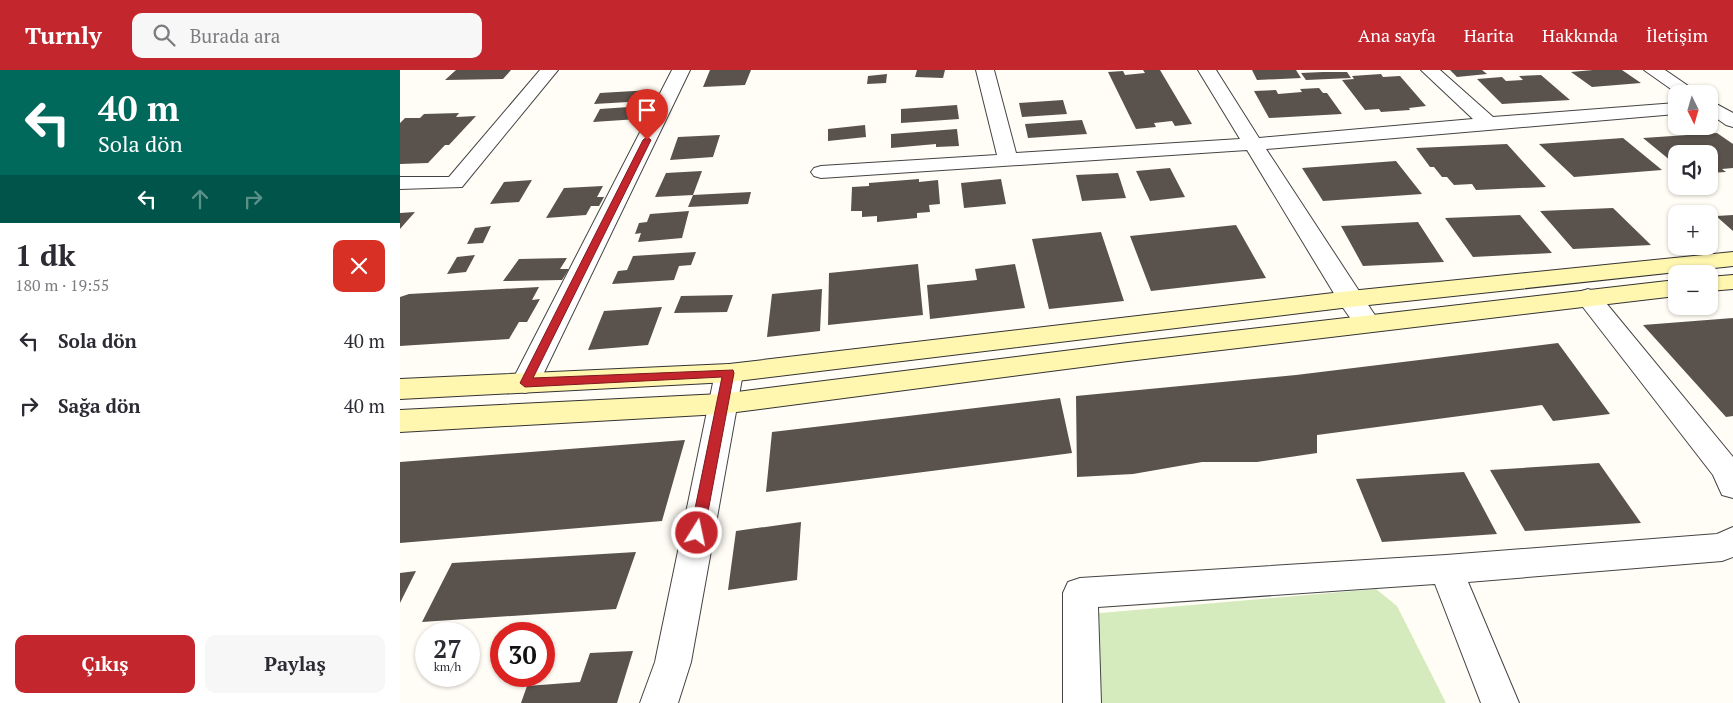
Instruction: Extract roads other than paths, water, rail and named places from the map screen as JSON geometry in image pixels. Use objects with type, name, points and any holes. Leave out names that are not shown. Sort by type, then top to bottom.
[{"type":"main road","points":[[400,389],[729,373],[1350,299],[1733,260]]},
{"type":"main road","points":[[1718,283],[1733,282]]},
{"type":"main road","points":[[400,421],[721,404],[1367,323],[1668,289]]},
{"type":"street","points":[[400,183],[455,183],[549,70]]},
{"type":"street","points":[[525,383],[681,70]]},
{"type":"street","points":[[985,70],[1008,160]]},
{"type":"street","points":[[1207,70],[1350,299],[1367,323]]},
{"type":"street","points":[[1430,70],[1489,123]]},
{"type":"street","points":[[1654,70],[1677,85]]},
{"type":"street","points":[[1718,106],[1733,105]]},
{"type":"street","points":[[821,172],[1253,144],[1668,110]]},
{"type":"street","points":[[1718,111],[1733,121]]},
{"type":"street","points":[[1588,297],[1725,469],[1733,486]]},
{"type":"street","points":[[659,703],[673,662],[721,404],[729,373]]},
{"type":"street","points":[[1082,703],[1080,592],[1446,569],[1722,547],[1733,541]]},
{"type":"street","points":[[1446,569],[1500,703]]}]
